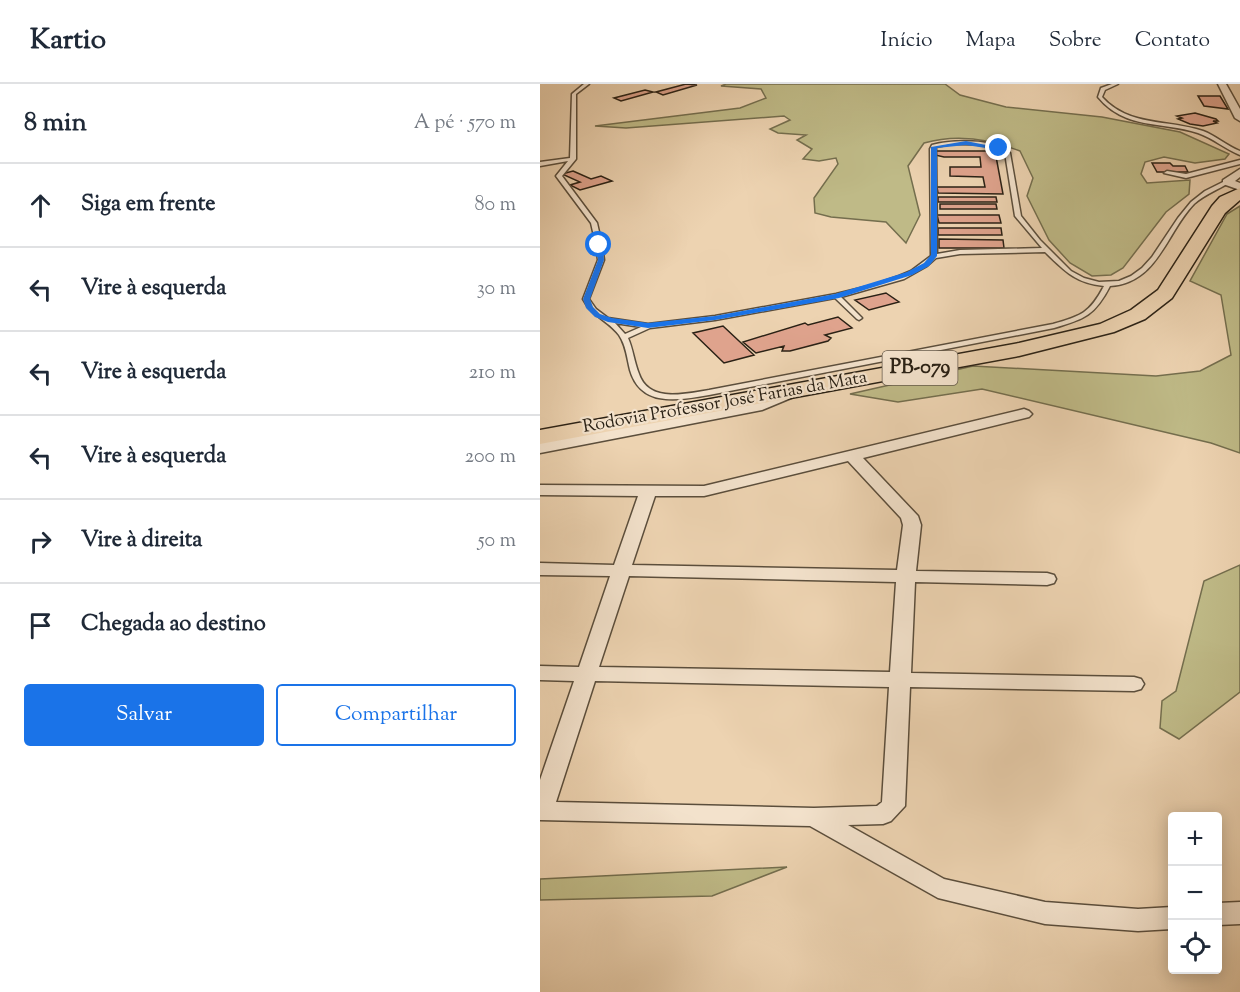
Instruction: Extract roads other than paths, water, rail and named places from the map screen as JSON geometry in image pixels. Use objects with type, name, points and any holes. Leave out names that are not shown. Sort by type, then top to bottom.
[{"type":"main road","name":"Rodovia Professor José Farias da Mata","points":[[540,437],[1049,342],[1107,328],[1150,308],[1165,294],[1218,210],[1231,197],[1234,188]]},
{"type":"street","points":[[1222,84],[1240,118]]},
{"type":"street","points":[[1234,188],[1240,172]]},
{"type":"street","points":[[1234,188],[1240,187]]},
{"type":"street","points":[[540,448],[762,405],[798,390]]},
{"type":"street","points":[[540,490],[704,491],[1024,414]]},
{"type":"street","points":[[648,491],[541,811],[814,817],[883,815],[893,806],[906,576],[912,525],[909,516],[851,455]]},
{"type":"street","points":[[540,569],[1047,579]]},
{"type":"street","points":[[540,673],[1134,684]]},
{"type":"street","points":[[814,817],[938,888],[1045,913],[1138,920],[1168,918]]},
{"type":"street","points":[[1222,915],[1240,913]]},
{"type":"lane","points":[[587,84],[577,89],[574,94],[573,159],[559,176],[594,223],[601,260],[586,299],[590,308],[597,315],[610,320],[648,326],[715,318],[836,296],[910,274],[934,256],[960,252],[1047,250]]},
{"type":"lane","points":[[1116,84],[1103,89],[1100,97],[1104,104],[1113,111],[1133,118],[1202,133],[1240,153]]},
{"type":"lane","points":[[934,256],[933,149],[950,143],[987,145],[1004,150],[1007,153],[1018,216],[1047,250],[1078,278],[1108,284],[1127,282],[1136,276],[1150,262],[1188,208],[1206,192],[1234,188]]},
{"type":"lane","points":[[540,164],[573,159]]},
{"type":"lane","points":[[1167,173],[1185,176],[1240,162]]},
{"type":"lane","points":[[610,320],[624,337],[641,386],[650,394],[682,396],[1054,326],[1091,312],[1096,308],[1108,284]]},
{"type":"lane","points":[[836,296],[859,318]]},
{"type":"lane","points":[[624,337],[648,326]]}]
